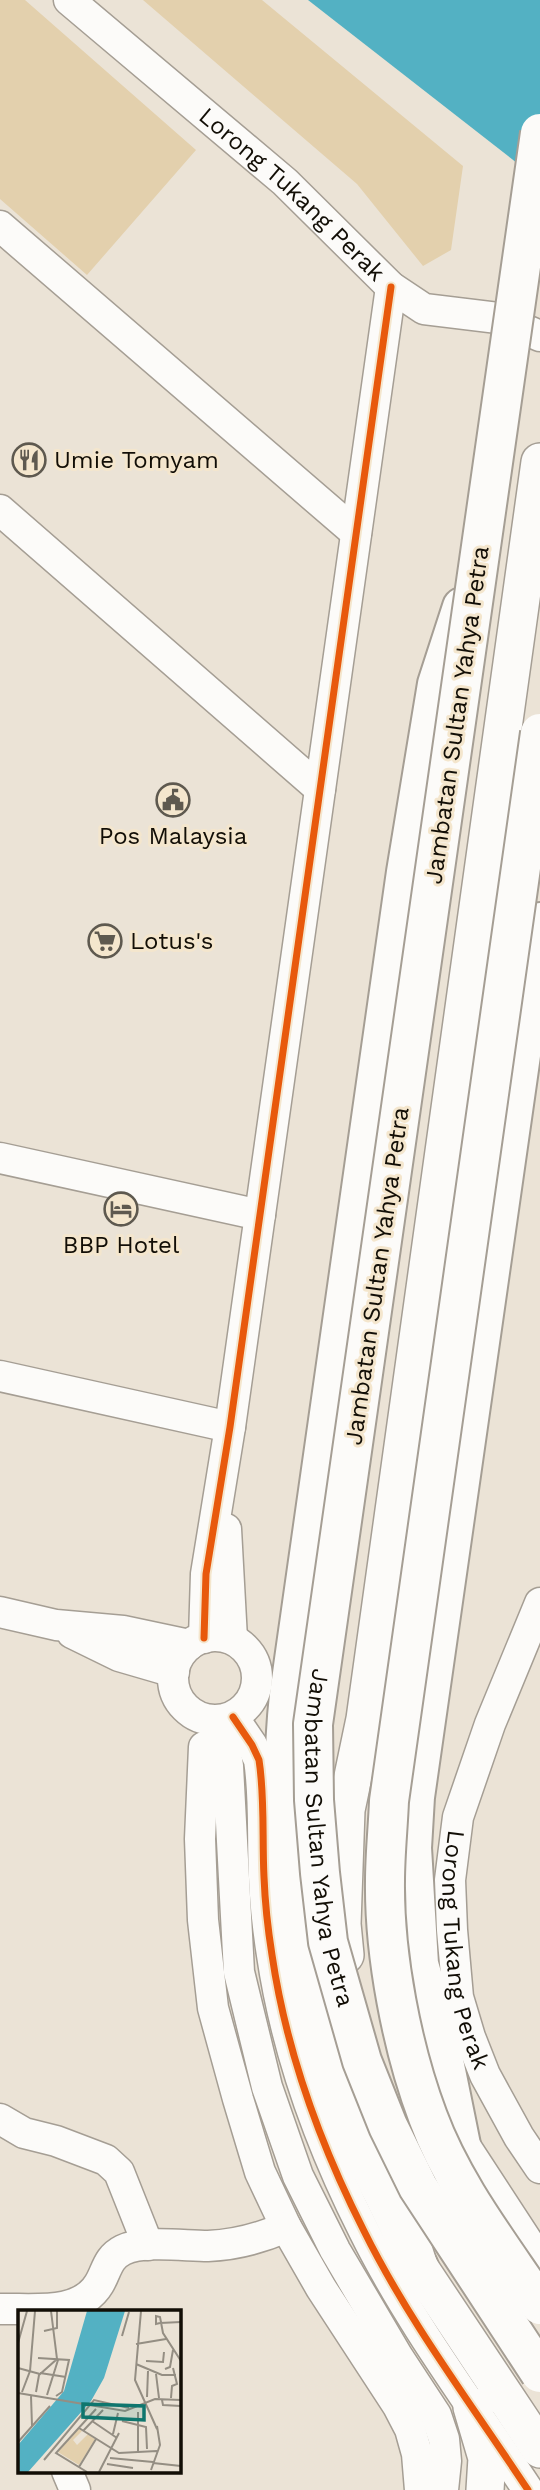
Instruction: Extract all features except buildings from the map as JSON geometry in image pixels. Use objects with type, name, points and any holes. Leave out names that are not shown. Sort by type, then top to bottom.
[{"type":"highway","name":"Jambatan Sultan Yahya Petra","points":[[540,133],[313,1724],[314,1800],[328,1942],[362,2061],[388,2126],[418,2187],[540,2373]]},
{"type":"highway","points":[[419,2267],[332,2085],[313,2016],[296,1937],[289,1874],[284,1786],[285,1734],[406,872],[437,684],[480,555]]},
{"type":"highway","name":"Jambatan Sultan Yahya Petra","points":[[540,733],[389,1801],[385,1882],[391,1968],[407,2047],[428,2118],[451,2166],[540,2305]]},
{"type":"highway","points":[[461,2145],[438,2031],[419,1964],[412,1848],[415,1797],[540,922]]},
{"type":"main road","name":"Jambatan Sultan Yahya Petra","points":[[365,1719],[540,462]]},
{"type":"main road","points":[[365,1719],[370,1899],[388,2012],[400,2047],[415,2078],[536,2259]]},
{"type":"main road","points":[[365,1719],[346,1810],[342,1924],[360,2071],[380,2150],[419,2267],[540,2449]]},
{"type":"main road","points":[[472,2407],[487,2458],[485,2490]]},
{"type":"street","name":"Lorong Tukang Perak","points":[[69,0],[285,182],[391,286],[424,309],[498,318],[540,336]]},
{"type":"street","points":[[0,226],[356,533]]},
{"type":"street","points":[[209,1641],[230,1427],[391,286]]},
{"type":"street","points":[[0,510],[320,789]]},
{"type":"street","points":[[0,1158],[260,1215]]},
{"type":"street","points":[[0,1376],[230,1427]]},
{"type":"street","name":"Lorong Tukang Perak","points":[[540,1603],[490,1724],[458,1817],[450,1880],[458,1997],[470,2037],[491,2085],[519,2137],[540,2168]]},
{"type":"street","points":[[0,1612],[56,1625],[244,1647],[252,1658],[257,1672],[257,1685],[252,1698],[244,1709],[218,1728],[200,1839],[202,1920],[213,2008],[260,2172],[286,2227],[321,2288],[410,2428],[424,2488]]},
{"type":"street","points":[[56,1625],[119,1656],[174,1672]]},
{"type":"street","points":[[209,1641],[182,1653],[174,1672],[174,1684],[177,1696],[184,1706],[193,1714],[253,1745],[259,1760],[264,1881],[272,1957],[286,2022],[331,2159],[364,2231],[407,2306],[528,2490]]},
{"type":"street","points":[[218,1728],[224,1742],[228,1766],[239,1972],[267,2087],[298,2176],[335,2250],[436,2416],[444,2439],[446,2461],[424,2488]]},
{"type":"street","points":[[0,2119],[24,2133],[56,2141],[106,2160],[119,2172],[148,2245]]},
{"type":"street","points":[[0,2309],[67,2306],[87,2299],[100,2284],[107,2263],[123,2250],[148,2245],[210,2246],[241,2242],[286,2227]]},
{"type":"street","points":[[67,2472],[75,2490]]},
{"type":"shaded area","points":[[0,0],[25,0],[196,150],[87,275],[0,199]]},
{"type":"shaded area","points":[[143,0],[262,0],[463,166],[451,250],[423,266],[357,184]]},
{"type":"water","points":[[308,0],[540,0],[540,181]]},
{"type":"cycle path","points":[[204,1638],[206,1574],[230,1427],[391,287]]},
{"type":"cycle path","points":[[233,1717],[259,1760],[263,1803],[265,1897],[272,1955],[286,2026],[307,2097],[348,2199],[382,2265],[442,2363],[528,2490]]},
{"type":"place","name":"Umie Tomyam","points":[[29,460]]},
{"type":"place","name":"Pos Malaysia","points":[[173,800]]},
{"type":"place","name":"Lotus's","points":[[105,941]]},
{"type":"place","name":"BBP Hotel","points":[[121,1209]]}]
